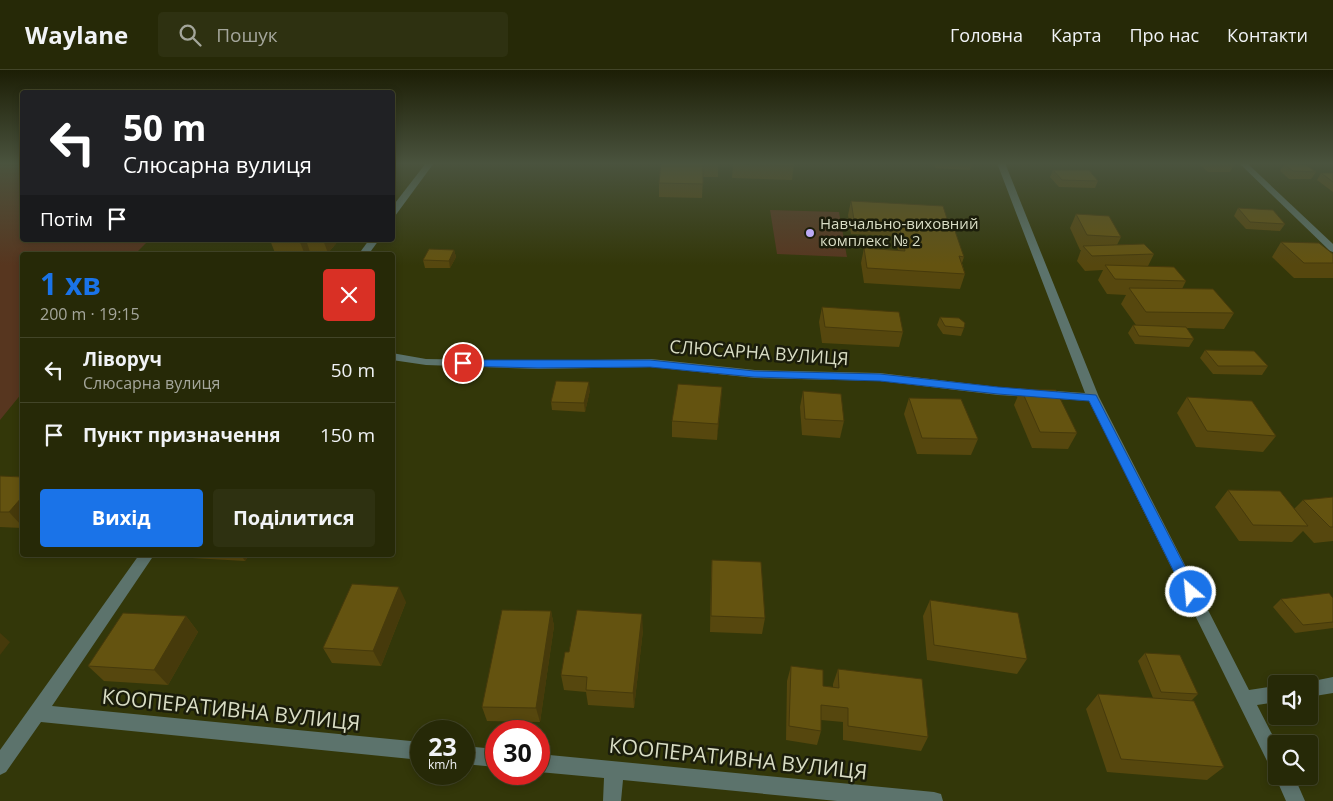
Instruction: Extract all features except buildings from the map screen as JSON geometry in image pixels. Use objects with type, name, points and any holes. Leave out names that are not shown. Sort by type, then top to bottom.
[{"type":"street","points":[[395,210],[405,197]]},
{"type":"street","points":[[1014,197],[1092,397],[1268,745]]},
{"type":"street","points":[[1279,197],[1333,248]]},
{"type":"street","name":"СЛЮСАРНА ВУЛИЦЯ","points":[[395,357],[426,362],[538,365],[650,363],[754,374],[880,378],[998,391],[1092,397]]},
{"type":"street","points":[[0,766],[146,557]]},
{"type":"street","points":[[1318,688],[1333,686]]},
{"type":"street","points":[[1245,699],[1268,695]]},
{"type":"street","name":"КООПЕРАТИВНА ВУЛИЦЯ","points":[[37,713],[410,750]]},
{"type":"street","name":"КООПЕРАТИВНА ВУЛИЦЯ","points":[[550,763],[934,801]]},
{"type":"street","points":[[612,801],[614,770]]},
{"type":"street","points":[[1288,785],[1296,801]]},
{"type":"shaded area","points":[[0,197],[20,197],[20,242],[147,242],[137,252],[20,252],[20,395],[0,420]]},
{"type":"shaded area","points":[[770,210],[839,212],[847,257],[777,254]]},
{"type":"place","name":"Навчально-виховний комплекс № 2","points":[[810,233]]},
{"type":"route","points":[[463,363],[538,365],[650,363],[754,374],[880,378],[998,391],[1092,397],[1191,592]]}]
